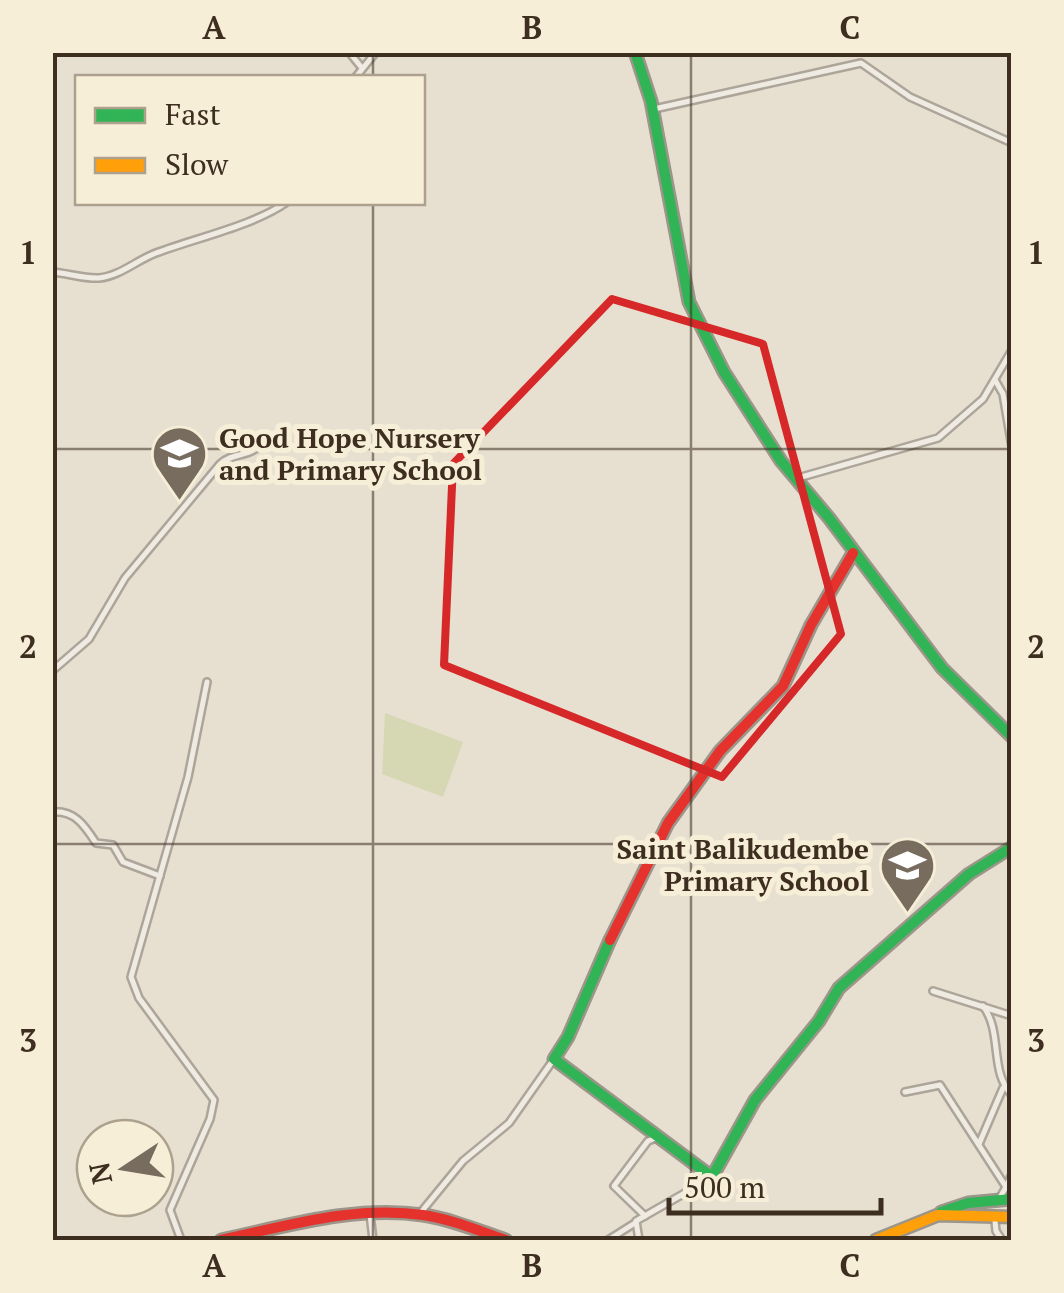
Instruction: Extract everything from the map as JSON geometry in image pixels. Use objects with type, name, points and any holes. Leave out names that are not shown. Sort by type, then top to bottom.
[{"type":"main road","points":[[635,52],[652,110],[689,302],[748,415],[942,668],[1012,738]]},
{"type":"main road","points":[[853,553],[804,638],[784,686],[720,751],[668,824],[590,980],[568,1038],[554,1059],[712,1177],[754,1100],[812,1030],[839,988],[970,874],[1012,846]]},
{"type":"main road","points":[[876,1240],[960,1205],[1012,1199]]},
{"type":"main road","points":[[221,1240],[370,1213],[419,1215],[506,1240]]},
{"type":"main road","points":[[938,1215],[1006,1216]]},
{"type":"street","points":[[349,52],[362,68]]},
{"type":"street","points":[[357,75],[376,52]]},
{"type":"street","points":[[652,110],[860,63],[910,97],[1012,143]]},
{"type":"street","points":[[52,272],[99,278],[118,273],[154,254],[212,235],[281,205]]},
{"type":"street","points":[[795,480],[938,438],[976,408],[1012,350]]},
{"type":"street","points":[[995,380],[1003,394],[1012,446]]},
{"type":"street","points":[[52,671],[89,639],[125,578],[220,464],[258,446]]},
{"type":"street","points":[[182,1240],[171,1206],[210,1119],[214,1100],[131,984],[134,960],[194,753],[207,682]]},
{"type":"street","points":[[52,812],[77,818],[96,843],[114,845],[122,862],[160,876]]},
{"type":"street","points":[[933,991],[1012,1016]]},
{"type":"street","points":[[979,1144],[1003,1086],[993,1024],[983,1006]]},
{"type":"street","points":[[419,1215],[463,1161],[509,1123],[554,1059]]},
{"type":"street","points":[[905,1092],[940,1084],[1006,1187]]},
{"type":"street","points":[[1003,1086],[1012,1095]]},
{"type":"street","points":[[645,1216],[614,1186],[648,1142],[658,1137]]},
{"type":"street","points":[[998,1200],[1012,1174]]},
{"type":"street","points":[[608,1240],[712,1177]]},
{"type":"street","points":[[370,1213],[373,1240]]},
{"type":"street","points":[[1002,1240],[994,1224],[1006,1216]]},
{"type":"street","points":[[635,1224],[639,1240]]},
{"type":"street","points":[[889,1240],[914,1225]]},
{"type":"highlighted area","points":[[612,299],[763,344],[841,634],[722,777],[444,665],[453,464]]},
{"type":"green space","points":[[385,713],[463,742],[443,797],[382,774]]},
{"type":"traffic: fast","points":[[635,52],[651,101],[689,302],[724,372],[781,461],[942,668],[1012,737]]},
{"type":"traffic: fast","points":[[610,940],[568,1037],[554,1059],[712,1177],[755,1100],[819,1021],[839,988],[969,874],[1012,847]]},
{"type":"traffic: fast","points":[[941,1212],[968,1203],[1012,1199]]},
{"type":"traffic: slow","points":[[876,1240],[938,1215],[1012,1217]]},
{"type":"traffic: jam","points":[[610,940],[668,823],[720,751],[783,686],[811,625],[853,553]]},
{"type":"traffic: jam","points":[[221,1240],[321,1218],[372,1213],[444,1219],[506,1240]]},
{"type":"place","name":"Good Hope Nursery and Primary School","points":[[180,503]]},
{"type":"place","name":"Saint Balikudembe Primary School","points":[[908,914]]}]
